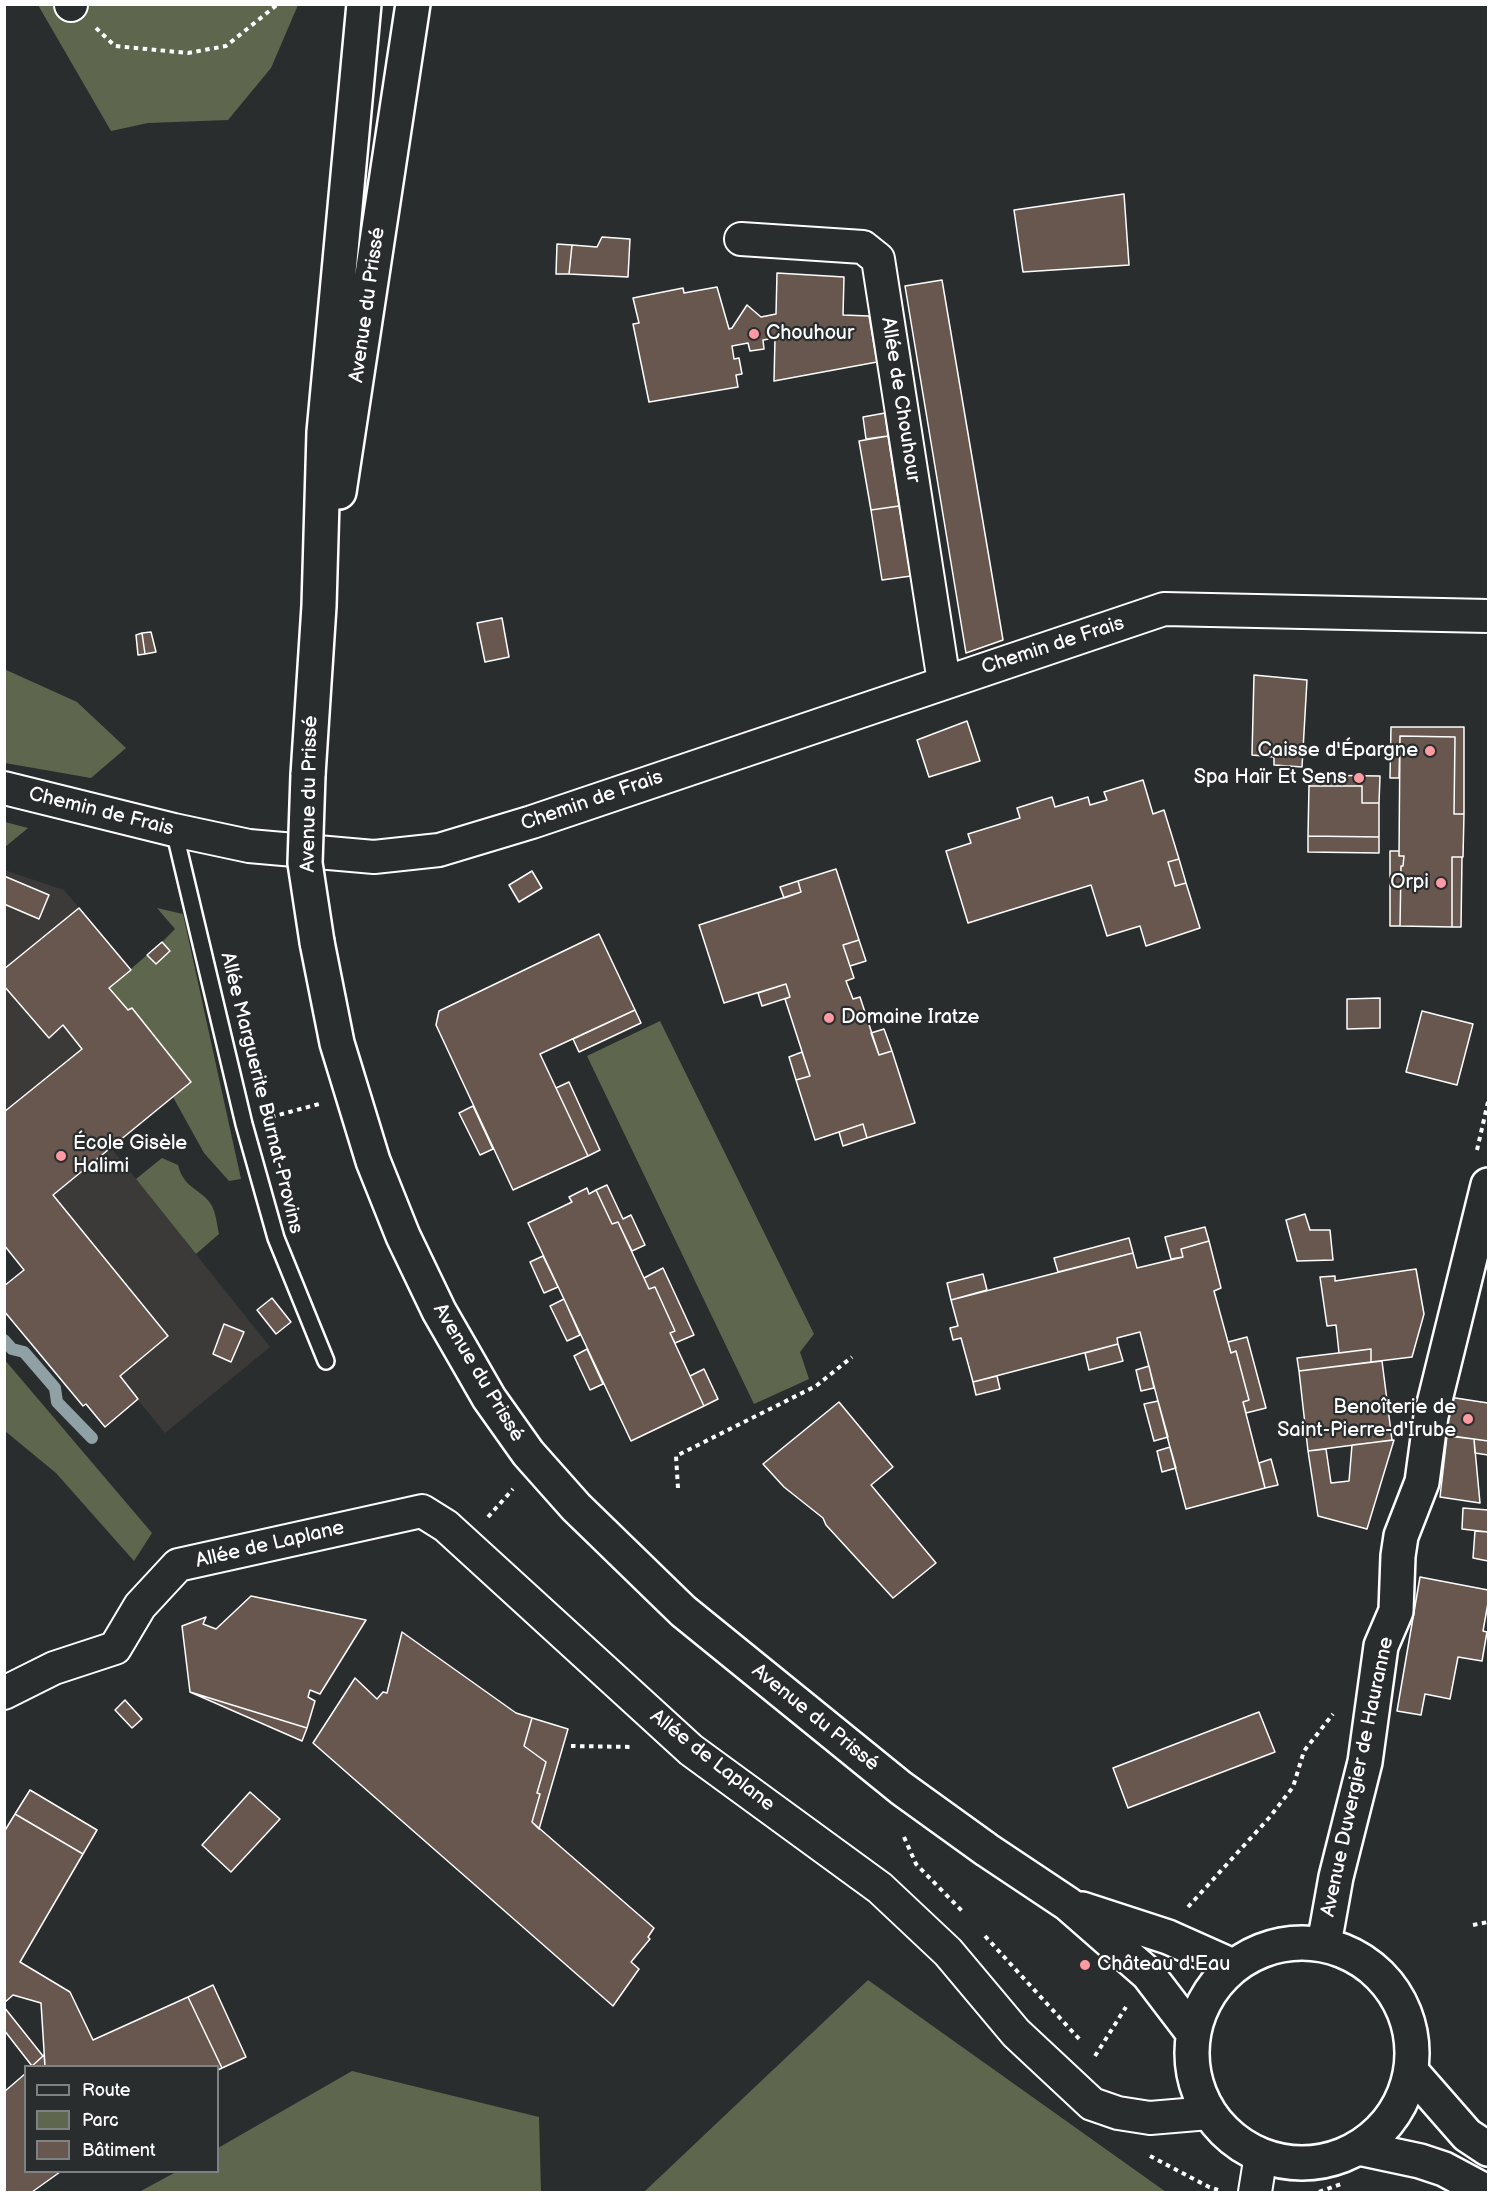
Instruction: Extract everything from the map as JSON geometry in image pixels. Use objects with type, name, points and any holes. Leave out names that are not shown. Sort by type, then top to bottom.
[{"type":"main road","name":"Avenue du Prissé","points":[[364,4],[324,432],[319,606],[305,863],[317,942],[337,1043],[373,1161],[403,1236],[438,1311],[489,1398],[528,1453],[576,1507],[683,1611],[901,1788],[987,1850],[1068,1904],[1148,1974],[1193,2033]]},
{"type":"main road","name":"Avenue du Prissé","points":[[319,606],[348,437],[413,4]]},
{"type":"main road","name":"Avenue Duvergier de Hauranne","points":[[1324,1944],[1336,1877],[1365,1762],[1381,1646],[1396,1611],[1401,1536],[1422,1482],[1431,1416],[1488,1185]]},
{"type":"main road","name":"Avenue du Prissé","points":[[1068,1904],[1168,1937],[1233,1966]]},
{"type":"main road","points":[[1292,1942],[1324,1944],[1356,1956],[1383,1977],[1397,1997],[1402,2005],[1412,2038],[1412,2071],[1402,2102],[1396,2111],[1384,2128],[1359,2148],[1327,2161],[1294,2163],[1261,2155],[1232,2138],[1209,2113],[1197,2088],[1192,2061],[1193,2033],[1201,2007],[1215,1985],[1233,1966],[1261,1950],[1292,1942]]},
{"type":"main road","points":[[1412,2071],[1467,2135],[1488,2150]]},
{"type":"main road","points":[[1359,2148],[1420,2161],[1444,2169],[1487,2193]]},
{"type":"street","name":"Allée de Chouhour","points":[[741,239],[863,247],[878,259],[944,682]]},
{"type":"street","name":"Chemin de Frais","points":[[4,788],[249,846],[374,857],[439,850],[532,822],[1164,609],[1488,616]]},
{"type":"street","name":"Allée de Laplane","points":[[4,1693],[54,1668],[115,1648],[140,1606],[178,1565],[422,1511],[446,1526],[691,1750],[880,1888],[948,1952],[1016,2033],[1092,2104],[1118,2113],[1150,2118],[1209,2113]]},
{"type":"street","points":[[1255,2193],[1261,2155]]},
{"type":"lane","name":"Allée Marguerite Burnat-Provins","points":[[174,830],[244,1124],[276,1238],[326,1361]]},
{"type":"path","points":[[71,5],[115,46],[188,53],[226,46],[278,4]]},
{"type":"path","points":[[244,1124],[325,1102]]},
{"type":"path","points":[[678,1488],[676,1456],[816,1386],[852,1357]]},
{"type":"path","points":[[570,1746],[640,1747]]},
{"type":"path","points":[[1473,1926],[1488,1922]]},
{"type":"path","points":[[1095,2056],[1126,2006]]},
{"type":"shaded area","name":"École Gisèle Halimi","points":[[4,870],[64,890],[131,970],[110,988],[132,1008],[191,1082],[111,1148],[270,1347],[165,1433],[138,1400],[105,1427],[86,1404],[83,1406],[5,1311],[5,1286],[24,1270],[5,1245]]},
{"type":"green space","points":[[38,5],[298,5],[271,68],[228,120],[148,123],[111,131]]},
{"type":"green space","points":[[4,669],[77,702],[126,748],[91,778],[5,763]]},
{"type":"green space","points":[[5,822],[28,828],[4,847]]},
{"type":"green space","points":[[157,908],[183,914],[241,1179],[229,1181],[204,1153],[173,1097],[191,1082],[132,1008],[128,1010],[109,988],[147,955],[156,964],[170,952],[162,942],[175,929]]},
{"type":"green space","points":[[660,1021],[814,1334],[800,1352],[809,1379],[754,1404],[587,1056]]},
{"type":"green space","points":[[162,1158],[178,1165],[185,1180],[208,1200],[213,1209],[219,1234],[196,1254],[136,1179]]},
{"type":"green space","points":[[4,1359],[152,1533],[134,1561],[56,1473],[5,1431]]},
{"type":"green space","points":[[868,1980],[1166,2192],[644,2192]]},
{"type":"green space","points":[[352,2071],[539,2117],[541,2192],[139,2192],[174,2173],[219,2173],[219,2147]]},
{"type":"building","points":[[1124,194],[1129,265],[1023,272],[1014,210]]},
{"type":"building","points":[[602,237],[630,239],[628,277],[569,274],[572,245],[597,247]]},
{"type":"building","points":[[557,244],[572,245],[569,274],[556,274]]},
{"type":"building","name":"Chouhour","points":[[777,273],[844,277],[843,315],[869,316],[877,362],[774,381],[775,338],[763,340],[764,349],[750,351],[748,343],[732,346],[734,359],[739,358],[742,374],[736,375],[738,387],[649,402],[633,324],[639,323],[633,298],[683,288],[684,293],[717,287],[729,329],[747,305],[761,317],[776,314]]},
{"type":"building","points":[[942,280],[1003,640],[966,653],[905,286]]},
{"type":"building","points":[[885,413],[888,436],[866,439],[863,417]]},
{"type":"building","points":[[888,436],[899,506],[871,510],[859,441]]},
{"type":"building","points":[[899,506],[911,576],[882,580],[871,510]]},
{"type":"building","points":[[502,618],[509,657],[485,662],[477,623]]},
{"type":"building","points":[[151,632],[156,652],[145,654],[142,633]]},
{"type":"building","points":[[142,633],[145,654],[138,655],[136,635]]},
{"type":"building","points":[[1254,675],[1307,680],[1302,767],[1274,765],[1274,757],[1252,755]]},
{"type":"building","points":[[967,721],[980,761],[929,777],[917,740]]},
{"type":"building","points":[[1391,727],[1464,727],[1464,814],[1454,814],[1455,737],[1400,736],[1399,778],[1390,778]]},
{"type":"building","points":[[1400,736],[1455,737],[1454,814],[1464,814],[1463,857],[1452,857],[1452,927],[1400,926],[1401,866],[1403,866],[1404,856],[1399,856]]},
{"type":"building","points":[[1309,775],[1380,776],[1379,803],[1362,803],[1362,786],[1309,786]]},
{"type":"building","points":[[1143,780],[1153,814],[1164,810],[1179,859],[1168,862],[1175,886],[1186,883],[1200,928],[1146,946],[1140,926],[1107,936],[1091,885],[968,923],[946,851],[971,843],[968,834],[1020,818],[1017,808],[1052,797],[1055,807],[1088,797],[1090,805],[1107,800],[1104,792]]},
{"type":"building","points":[[1309,786],[1362,786],[1362,803],[1379,803],[1379,837],[1308,836]]},
{"type":"building","points":[[1308,836],[1379,837],[1379,853],[1308,852]]},
{"type":"building","points":[[1390,851],[1399,851],[1399,856],[1404,856],[1403,866],[1401,866],[1400,926],[1390,926]]},
{"type":"building","points":[[1452,857],[1462,857],[1461,927],[1452,927]]},
{"type":"building","points":[[1179,859],[1186,883],[1175,886],[1168,862]]},
{"type":"building","name":"Domaine Iratze","points":[[836,869],[859,940],[843,945],[854,978],[846,981],[853,999],[860,997],[879,1055],[892,1051],[915,1123],[867,1138],[863,1124],[815,1140],[796,1080],[810,1076],[785,999],[790,997],[786,984],[724,1003],[699,925],[801,892],[798,881]]},
{"type":"building","points":[[532,871],[542,888],[519,902],[509,885]]},
{"type":"building","points":[[4,876],[49,895],[39,919],[4,904]]},
{"type":"building","points":[[798,881],[801,892],[784,898],[780,887]]},
{"type":"building","name":"École Gisèle Halimi","points":[[79,908],[131,970],[109,988],[128,1010],[132,1008],[191,1082],[53,1195],[168,1336],[120,1376],[138,1399],[105,1427],[86,1404],[83,1406],[4,1311],[4,1286],[24,1270],[4,1245],[4,1112],[82,1049],[63,1025],[49,1038],[4,986],[4,969]]},
{"type":"building","points":[[599,934],[635,1010],[540,1054],[588,1156],[513,1190],[436,1025],[439,1011]]},
{"type":"building","points":[[859,940],[866,961],[850,966],[843,945]]},
{"type":"building","points":[[162,942],[170,951],[156,964],[147,955]]},
{"type":"building","points":[[786,984],[790,997],[762,1006],[758,993]]},
{"type":"building","points":[[1380,998],[1380,1028],[1347,1029],[1347,999]]},
{"type":"building","points":[[635,1010],[641,1023],[579,1052],[573,1039]]},
{"type":"building","points":[[1422,1011],[1473,1024],[1457,1085],[1406,1072]]},
{"type":"building","points":[[884,1029],[892,1051],[879,1055],[871,1033]]},
{"type":"building","points":[[802,1052],[810,1076],[796,1080],[789,1057]]},
{"type":"building","points":[[569,1082],[600,1150],[588,1156],[556,1088]]},
{"type":"building","points":[[473,1106],[493,1149],[480,1155],[459,1113]]},
{"type":"building","points":[[863,1124],[867,1138],[843,1146],[839,1132]]},
{"type":"building","points":[[607,1185],[623,1219],[631,1215],[645,1245],[632,1251],[618,1222],[612,1224],[596,1190]]},
{"type":"building","points":[[587,1188],[589,1194],[596,1190],[612,1224],[618,1222],[649,1289],[655,1287],[675,1331],[670,1333],[704,1406],[631,1441],[528,1223],[572,1202],[569,1197]]},
{"type":"building","points":[[1305,1214],[1310,1230],[1330,1230],[1333,1260],[1297,1261],[1286,1220]]},
{"type":"building","points":[[1205,1227],[1209,1241],[1181,1249],[1183,1257],[1171,1259],[1165,1237]]},
{"type":"building","points":[[1129,1238],[1133,1253],[1058,1272],[1054,1258]]},
{"type":"building","points":[[1209,1241],[1221,1288],[1214,1291],[1231,1353],[1236,1351],[1249,1400],[1243,1402],[1265,1488],[1186,1509],[1140,1332],[1117,1338],[1118,1344],[973,1382],[961,1338],[953,1340],[950,1328],[958,1326],[951,1300],[1133,1253],[1137,1268],[1183,1257],[1181,1249]]},
{"type":"building","points":[[543,1256],[558,1287],[544,1293],[530,1262]]},
{"type":"building","points":[[663,1268],[694,1335],[675,1343],[670,1333],[675,1331],[655,1287],[649,1289],[644,1278]]},
{"type":"building","points":[[1416,1269],[1424,1314],[1412,1357],[1371,1362],[1371,1349],[1339,1353],[1336,1325],[1327,1326],[1320,1277],[1335,1276],[1335,1281]]},
{"type":"building","points":[[983,1274],[987,1290],[951,1300],[947,1283]]},
{"type":"building","points":[[272,1298],[291,1322],[276,1334],[257,1310]]},
{"type":"building","points":[[564,1299],[580,1335],[567,1341],[550,1306]]},
{"type":"building","points":[[224,1324],[244,1332],[231,1362],[213,1354]]},
{"type":"building","points":[[1247,1337],[1266,1408],[1246,1413],[1243,1402],[1249,1400],[1236,1351],[1231,1353],[1228,1342]]},
{"type":"building","points":[[1118,1344],[1123,1361],[1089,1370],[1085,1353]]},
{"type":"building","points":[[587,1349],[603,1384],[590,1390],[574,1356]]},
{"type":"building","points":[[1371,1349],[1371,1362],[1299,1371],[1297,1358]]},
{"type":"building","points":[[1382,1361],[1392,1440],[1308,1451],[1299,1371]]},
{"type":"building","points":[[1149,1366],[1154,1388],[1141,1391],[1136,1370]]},
{"type":"building","points":[[704,1369],[718,1399],[704,1406],[690,1376]]},
{"type":"building","points":[[997,1376],[1000,1389],[976,1395],[973,1382]]},
{"type":"building","name":"Benoîterie de Saint-Pierre-d'Irube","points":[[1449,1397],[1488,1403],[1488,1441],[1445,1435]]},
{"type":"building","points":[[1158,1401],[1168,1437],[1154,1441],[1144,1404]]},
{"type":"building","points":[[839,1402],[893,1467],[871,1485],[936,1563],[893,1598],[826,1525],[823,1518],[784,1487],[763,1464]]},
{"type":"building","points":[[1447,1436],[1474,1439],[1480,1503],[1440,1497]]},
{"type":"building","points":[[1474,1439],[1488,1441],[1488,1455],[1475,1453]]},
{"type":"building","points":[[1394,1440],[1367,1529],[1318,1516],[1308,1451],[1326,1449],[1331,1483],[1349,1481],[1352,1445]]},
{"type":"building","points":[[1170,1447],[1176,1468],[1162,1472],[1157,1451]]},
{"type":"building","points":[[1271,1459],[1278,1485],[1265,1488],[1259,1463]]},
{"type":"building","points":[[1463,1508],[1488,1510],[1488,1532],[1462,1529]]},
{"type":"building","points":[[1475,1531],[1488,1532],[1488,1561],[1473,1558]]},
{"type":"building","points":[[1420,1577],[1488,1590],[1483,1631],[1487,1632],[1482,1661],[1458,1657],[1450,1699],[1425,1694],[1421,1715],[1397,1711]]},
{"type":"building","points":[[251,1596],[366,1620],[320,1694],[310,1690],[308,1697],[315,1701],[307,1728],[190,1692],[182,1626],[206,1617],[203,1624],[216,1629]]},
{"type":"building","points":[[402,1632],[516,1713],[532,1718],[524,1746],[546,1762],[532,1822],[654,1928],[648,1937],[650,1939],[631,1962],[639,1969],[613,2006],[313,1743],[355,1678],[377,1699],[383,1692],[387,1693]]},
{"type":"building","points":[[190,1692],[307,1728],[302,1741]]},
{"type":"building","points":[[125,1700],[142,1719],[132,1728],[115,1710]]},
{"type":"building","points":[[1259,1712],[1275,1752],[1128,1808],[1113,1768]]},
{"type":"building","points":[[532,1718],[568,1729],[539,1829],[532,1822],[546,1762],[524,1746]]},
{"type":"building","points":[[30,1790],[97,1830],[83,1854],[15,1814]]},
{"type":"building","points":[[250,1792],[280,1819],[231,1872],[202,1845]]},
{"type":"building","points":[[15,1814],[83,1854],[20,1962],[70,1992],[93,2040],[188,1997],[222,2068],[219,2070],[219,2065],[45,2065],[41,2003],[13,1995],[4,2003],[4,1832]]},
{"type":"building","points":[[213,1985],[246,2057],[222,2068],[188,1997]]},
{"type":"building","points":[[4,2007],[43,2056],[31,2065],[4,2030]]},
{"type":"building","points":[[43,2056],[45,2065],[33,2065]]},
{"type":"building","points":[[24,2075],[24,2173],[59,2173],[32,2192],[4,2192],[4,2092]]},
{"type":"waterway","points":[[4,1340],[12,1349],[24,1352],[55,1388],[57,1402],[92,1438]]},
{"type":"place","name":"Chouhour","points":[[754,334]]},
{"type":"place","name":"Caisse d'Épargne","points":[[1430,751]]},
{"type":"place","name":"Spa Haïr Et Sens","points":[[1359,778]]},
{"type":"place","name":"Orpi","points":[[1441,883]]},
{"type":"place","name":"Domaine Iratze","points":[[829,1018]]},
{"type":"place","name":"École Gisèle Halimi","points":[[61,1156]]},
{"type":"place","name":"Benoîterie de Saint-Pierre-d'Irube","points":[[1468,1419]]},
{"type":"place","name":"Château d'Eau","points":[[1085,1965]]}]
